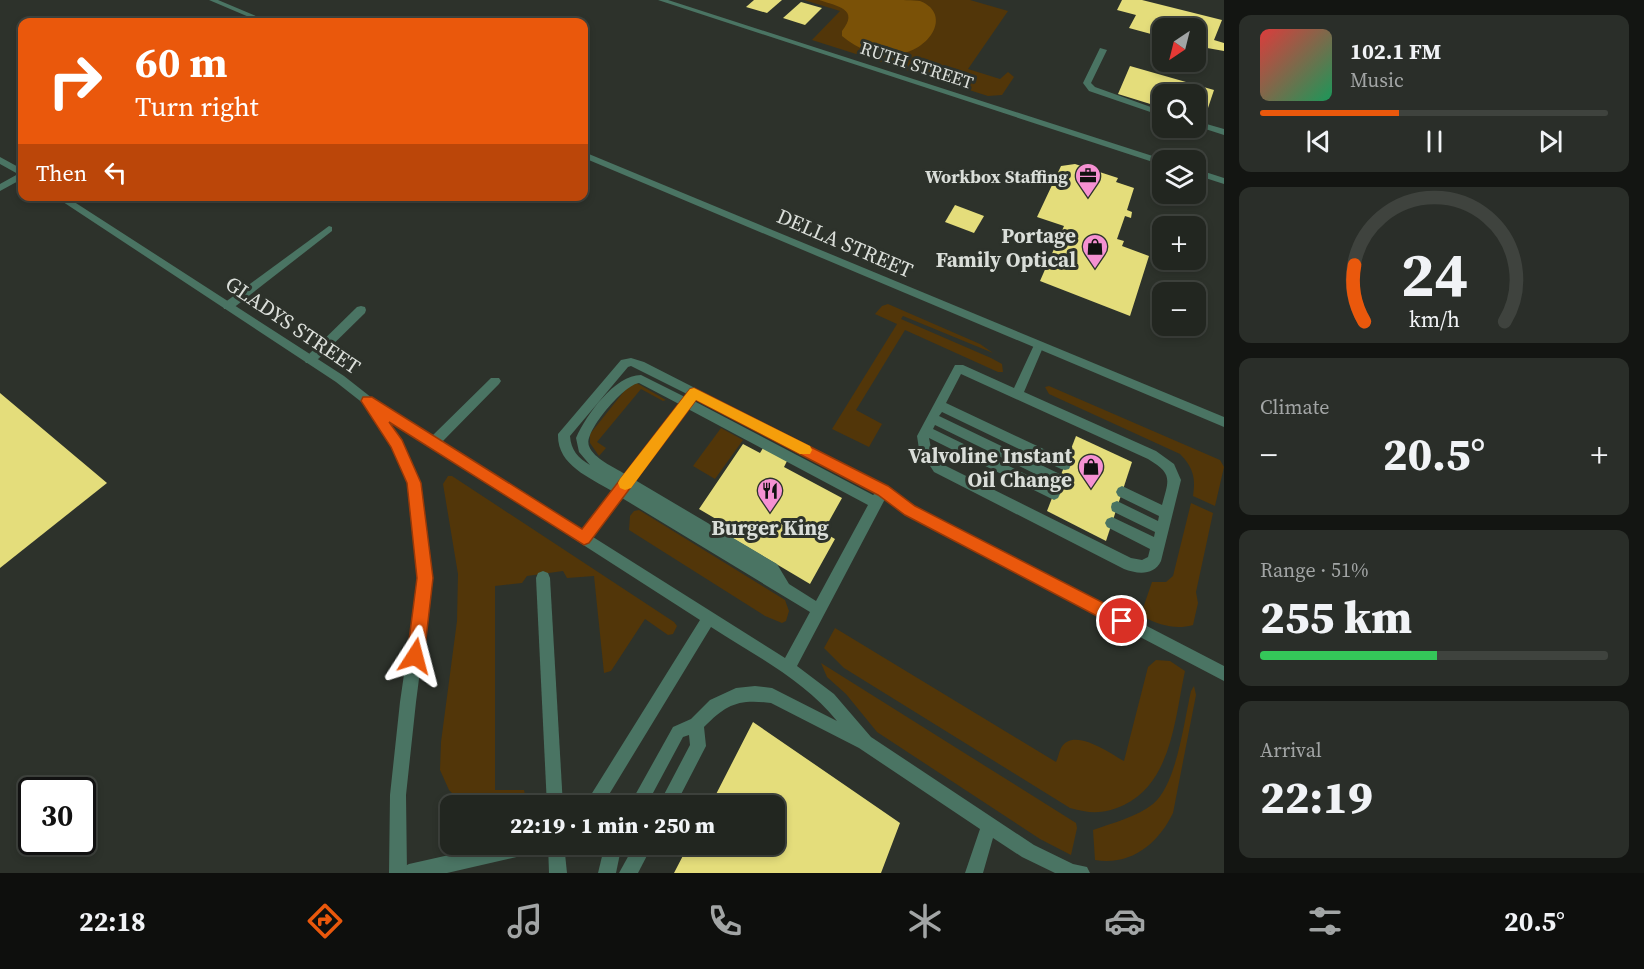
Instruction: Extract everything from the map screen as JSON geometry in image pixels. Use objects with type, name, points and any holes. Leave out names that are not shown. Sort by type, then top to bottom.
[{"type":"street","points":[[212,0],[256,18]]},
{"type":"street","name":"RUTH STREET","points":[[662,0],[1152,159]]},
{"type":"street","points":[[1104,50],[1087,83],[1092,90],[1152,111]]},
{"type":"street","points":[[1206,126],[1224,132]]},
{"type":"street","name":"DELLA STREET","points":[[588,157],[1224,422]]},
{"type":"street","points":[[0,160],[18,172]]},
{"type":"street","points":[[1206,176],[1224,182]]},
{"type":"street","points":[[0,188],[18,177]]},
{"type":"street","name":"GLADYS STREET","points":[[66,201],[340,379],[368,401],[397,444],[414,483],[425,578],[398,795],[398,873]]},
{"type":"street","points":[[228,306],[329,229]]},
{"type":"street","points":[[310,360],[361,310]]},
{"type":"street","points":[[1017,394],[1039,345]]},
{"type":"street","points":[[624,486],[576,463],[563,445],[564,434],[625,363],[631,362],[640,365],[690,398],[1224,674]]},
{"type":"street","points":[[959,368],[1166,464],[1175,474],[1175,480],[1154,561],[1148,566],[1139,567],[1129,564],[938,468],[925,449],[923,436],[939,405],[959,368]]},
{"type":"street","points":[[690,398],[641,379],[630,380],[587,428],[582,438],[583,448],[595,462],[624,486],[819,610]]},
{"type":"street","points":[[433,443],[495,381]]},
{"type":"street","points":[[584,538],[690,398]]},
{"type":"street","points":[[368,401],[788,668],[829,699],[865,743]]},
{"type":"street","points":[[939,405],[1065,465]]},
{"type":"street","points":[[932,418],[1060,480]]},
{"type":"street","points":[[926,431],[1054,494]]},
{"type":"street","points":[[1122,492],[1167,514]]},
{"type":"street","points":[[788,668],[879,496]]},
{"type":"street","points":[[1117,507],[1162,530]]},
{"type":"street","points":[[1112,523],[1158,546]]},
{"type":"street","points":[[543,578],[554,795]]},
{"type":"street","points":[[599,795],[709,618]]},
{"type":"street","points":[[643,795],[678,732],[696,724],[715,705],[736,696],[755,694],[772,696],[865,743],[1028,851],[1072,872],[1081,873]]},
{"type":"street","points":[[672,795],[698,746],[696,724]]},
{"type":"street","points":[[974,873],[989,825]]},
{"type":"street","points":[[409,873],[489,855]]},
{"type":"street","points":[[557,855],[558,873]]},
{"type":"street","points":[[607,873],[611,855]]},
{"type":"street","points":[[628,873],[639,855]]},
{"type":"shaded area","points":[[804,0],[970,0],[1008,11],[968,69],[1000,79],[1008,72],[1014,77],[1002,95],[988,96],[812,40],[840,11]]},
{"type":"shaded area","points":[[819,0],[920,1],[932,10],[936,21],[932,34],[922,45],[906,53],[887,55],[865,50],[842,36],[842,31],[849,18],[847,13],[839,7]]},
{"type":"shaded area","points":[[888,304],[980,344],[993,353],[903,316],[901,319],[991,358],[1002,364],[1003,372],[998,372],[905,330],[856,410],[882,424],[869,447],[832,429],[897,324],[875,314],[882,306]]},
{"type":"shaded area","points":[[635,382],[666,400],[663,401],[641,389],[597,442],[606,448],[599,456],[590,443],[590,434],[629,385]]},
{"type":"shaded area","points":[[1049,386],[1220,460],[1224,467],[1215,506],[1193,496],[1193,473],[1180,454],[1049,394],[1045,387]]},
{"type":"shaded area","points":[[721,428],[743,440],[715,479],[693,466]]},
{"type":"shaded area","points":[[448,476],[452,476],[677,626],[673,634],[668,635],[645,619],[611,671],[604,673],[594,576],[567,578],[563,571],[527,576],[522,583],[495,586],[495,790],[524,790],[525,795],[454,795],[449,790],[440,770],[441,742],[457,621],[458,574],[443,484]]},
{"type":"shaded area","points":[[1191,503],[1213,513],[1196,592],[1198,603],[1193,625],[1168,626],[1149,620],[1141,614],[1152,582],[1166,582],[1173,576]]},
{"type":"shaded area","points":[[639,510],[785,600],[789,611],[786,621],[782,623],[765,616],[629,530],[630,516],[634,511]]},
{"type":"shaded area","points":[[835,628],[1056,762],[1061,748],[1067,742],[1074,740],[1102,748],[1124,761],[1148,667],[1156,660],[1170,661],[1185,671],[1169,747],[1152,781],[1140,795],[1124,805],[1097,812],[1070,808],[844,668],[824,648]]},
{"type":"shaded area","points":[[821,663],[1076,823],[1071,855],[1040,839],[877,732],[846,694],[827,677]]},
{"type":"shaded area","points":[[1194,686],[1196,695],[1173,813],[1167,824],[1151,843],[1132,856],[1120,860],[1095,860],[1093,830],[1140,813],[1161,795],[1174,767]]},
{"type":"building","points":[[754,0],[782,0],[767,13],[746,7]]},
{"type":"building","points":[[1122,0],[1142,0],[1222,20],[1214,40],[1224,43],[1224,51],[1206,48],[1206,18],[1152,18],[1152,34],[1129,28],[1136,15],[1117,10]]},
{"type":"building","points":[[801,2],[822,8],[805,25],[783,18]]},
{"type":"building","points":[[1130,66],[1193,84],[1152,84],[1152,105],[1118,94]]},
{"type":"building","points":[[1206,88],[1214,90],[1206,114]]},
{"type":"building","points":[[1075,164],[1118,178],[1116,182],[1134,188],[1127,210],[1132,212],[1131,218],[1125,216],[1117,239],[1124,241],[1122,246],[1149,256],[1130,316],[1040,281],[1064,226],[1037,217],[1061,166]]},
{"type":"building","points":[[955,205],[984,216],[974,233],[945,222]]},
{"type":"building","points":[[0,393],[107,483],[0,568]]},
{"type":"building","points":[[1076,436],[1132,462],[1106,541],[1047,511]]},
{"type":"building","name":"Burger King","points":[[743,444],[760,453],[763,448],[787,461],[784,467],[842,498],[823,532],[835,539],[810,584],[712,526],[716,519],[699,509]]},
{"type":"building","points":[[753,722],[900,823],[881,873],[674,873],[683,855],[785,855],[785,795],[716,795]]},
{"type":"slow traffic","points":[[625,483],[694,393],[805,450]]},
{"type":"place","name":"Workbox Staffing","points":[[1088,199]]},
{"type":"place","name":"Portage Family Optical","points":[[1095,270]]},
{"type":"place","name":"Valvoline Instant Oil Change","points":[[1091,490]]},
{"type":"place","name":"Burger King","points":[[770,514]]},
{"type":"route","points":[[415,656],[425,578],[414,483],[397,444],[368,401],[584,538],[694,393],[883,490],[910,510],[1122,621]]}]
